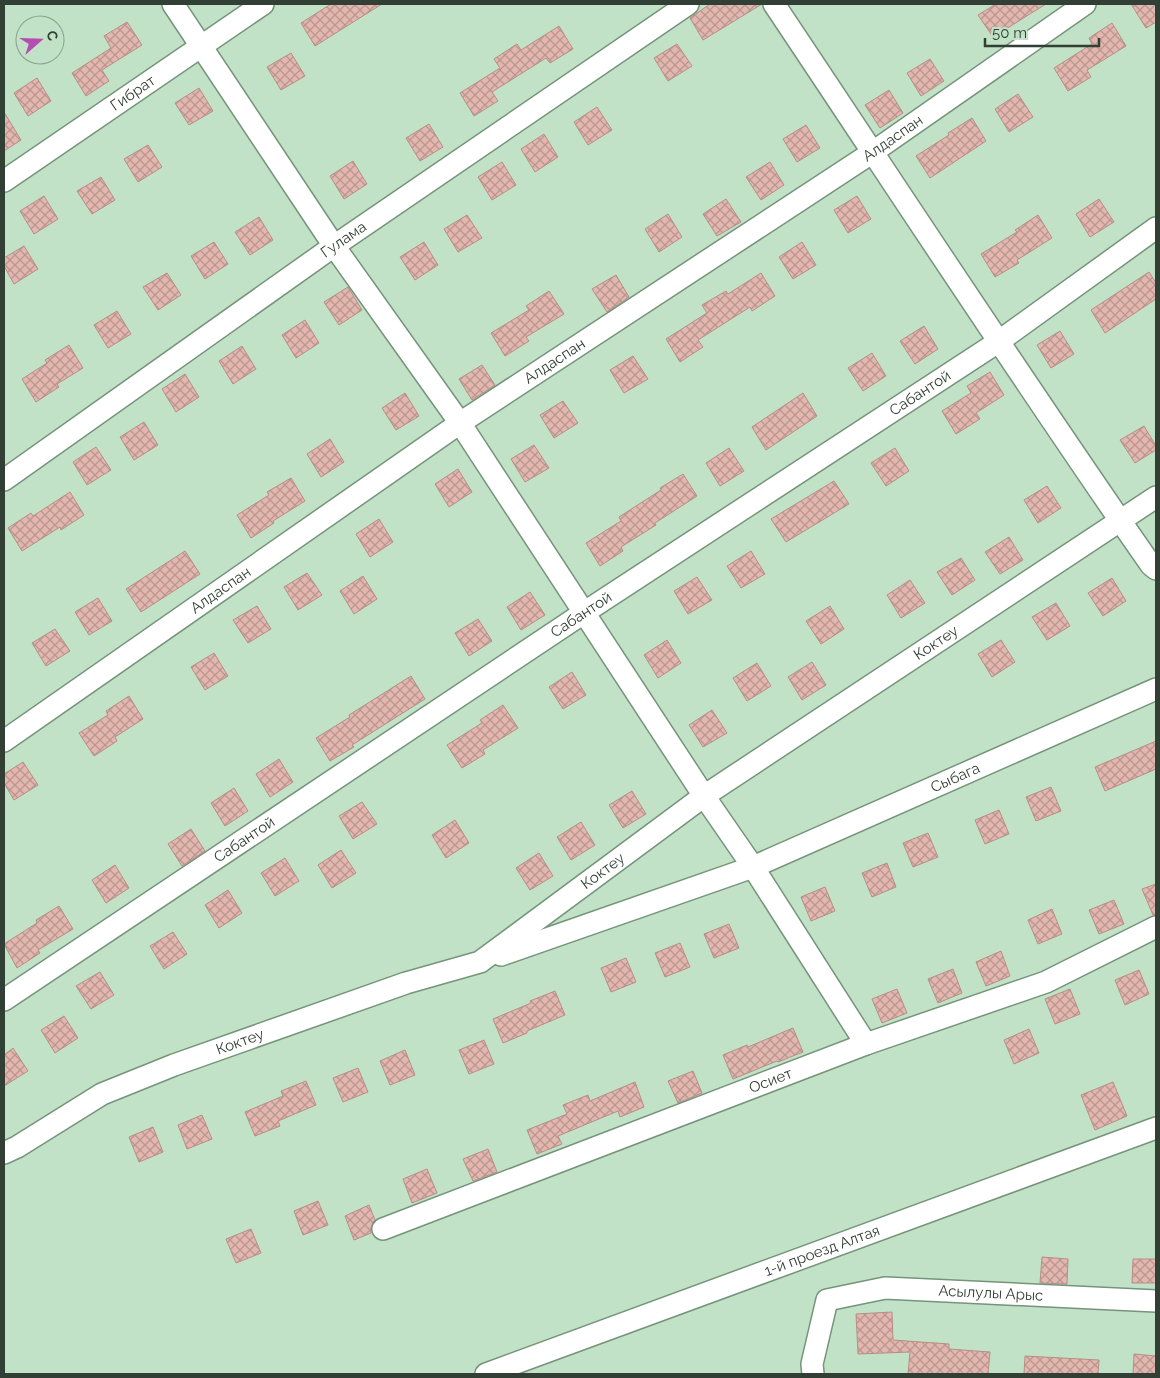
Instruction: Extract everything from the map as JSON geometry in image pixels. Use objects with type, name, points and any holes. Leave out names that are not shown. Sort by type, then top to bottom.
[{"type":"street","points":[[173,4],[334,246],[460,423],[704,796],[753,867],[866,1044]]},
{"type":"street","name":"Гибрат","points":[[4,181],[262,4]]},
{"type":"street","name":"Гулама","points":[[4,480],[334,246],[688,4]]},
{"type":"street","points":[[774,4],[998,342],[1120,521],[1151,565],[1156,569]]},
{"type":"street","name":"Алдаспан","points":[[4,741],[460,423],[873,152],[1085,4]]},
{"type":"street","name":"Сабантой","points":[[4,1000],[585,612],[998,342],[1156,228]]},
{"type":"street","name":"Коктеу","points":[[4,1153],[17,1147],[102,1094],[174,1065],[406,983],[480,962],[704,796],[1156,497]]},
{"type":"street","name":"Сыбага","points":[[480,962],[753,867],[1156,689]]},
{"type":"street","name":"Осиет","points":[[383,1229],[866,1044],[1046,982],[1156,927]]},
{"type":"street","name":"1-й проезд Алтая","points":[[486,1374],[1156,1128]]},
{"type":"street","name":"Асылулы Арыс","points":[[813,1374],[812,1364],[827,1300],[885,1288],[1156,1301]]},
{"type":"building","points":[[331,4],[382,4],[315,46],[301,23]]},
{"type":"building","points":[[710,4],[762,4],[703,40],[690,18]]},
{"type":"building","points":[[996,4],[1046,4],[993,37],[978,15]]},
{"type":"building","points":[[1131,4],[1156,4],[1156,22],[1146,28]]},
{"type":"building","points":[[127,22],[142,45],[102,70],[109,81],[86,96],[72,73],[111,48],[104,36]]},
{"type":"building","points":[[1112,23],[1126,46],[1087,70],[1091,77],[1068,91],[1054,68],[1092,44],[1089,38]]},
{"type":"building","points":[[559,26],[573,49],[550,63],[546,58],[492,92],[498,101],[474,116],[460,93],[500,68],[494,59],[517,44],[521,50]]},
{"type":"building","points":[[677,44],[692,66],[668,81],[654,58]]},
{"type":"building","points":[[291,53],[305,76],[281,90],[267,67]]},
{"type":"building","points":[[930,59],[944,81],[921,96],[907,73]]},
{"type":"building","points":[[37,78],[51,101],[28,116],[14,93]]},
{"type":"building","points":[[199,88],[213,111],[189,125],[175,103]]},
{"type":"building","points":[[889,90],[903,113],[880,128],[865,105]]},
{"type":"building","points":[[1018,94],[1033,117],[1009,132],[995,109]]},
{"type":"building","points":[[597,107],[612,130],[588,145],[574,122]]},
{"type":"building","points":[[4,112],[21,140],[4,151]]},
{"type":"building","points":[[972,118],[986,141],[930,178],[916,156]]},
{"type":"building","points":[[429,124],[443,147],[420,161],[406,138]]},
{"type":"building","points":[[806,125],[820,148],[797,162],[783,139]]},
{"type":"building","points":[[544,134],[558,157],[535,172],[521,149]]},
{"type":"building","points":[[148,145],[162,167],[138,182],[124,159]]},
{"type":"building","points":[[353,161],[367,184],[344,199],[330,176]]},
{"type":"building","points":[[502,162],[516,185],[492,200],[478,177]]},
{"type":"building","points":[[770,162],[784,185],[761,200],[746,177]]},
{"type":"building","points":[[101,177],[115,200],[92,214],[77,191]]},
{"type":"building","points":[[44,196],[58,219],[34,234],[20,211]]},
{"type":"building","points":[[857,196],[871,219],[848,233],[834,210]]},
{"type":"building","points":[[726,199],[741,222],[717,236],[703,214]]},
{"type":"building","points":[[1099,199],[1114,222],[1090,237],[1076,214]]},
{"type":"building","points":[[668,214],[682,237],[659,252],[645,229]]},
{"type":"building","points":[[467,215],[482,238],[458,252],[444,229]]},
{"type":"building","points":[[1038,215],[1052,238],[1017,260],[1019,263],[995,277],[981,254],[1017,232],[1015,230]]},
{"type":"building","points":[[259,217],[273,240],[250,255],[235,232]]},
{"type":"building","points":[[214,242],[228,264],[205,279],[191,256]]},
{"type":"building","points":[[424,242],[438,265],[415,280],[400,257]]},
{"type":"building","points":[[802,242],[816,265],[793,279],[779,257]]},
{"type":"building","points":[[24,246],[38,269],[14,284],[4,266],[4,258]]},
{"type":"building","points":[[1149,272],[1156,283],[1156,299],[1105,333],[1091,310]]},
{"type":"building","points":[[167,273],[181,295],[158,310],[143,287]]},
{"type":"building","points":[[761,273],[775,296],[752,311],[750,307],[698,340],[703,347],[680,362],[666,339],[707,313],[702,305],[726,291],[728,294]]},
{"type":"building","points":[[616,275],[629,297],[607,312],[592,289]]},
{"type":"building","points":[[348,287],[362,310],[339,325],[324,302]]},
{"type":"building","points":[[549,291],[564,314],[526,337],[529,341],[505,356],[491,333],[529,310],[526,306]]},
{"type":"building","points":[[117,311],[131,334],[108,348],[94,325]]},
{"type":"building","points":[[305,320],[319,343],[296,358],[282,335]]},
{"type":"building","points":[[924,326],[938,349],[915,364],[900,341]]},
{"type":"building","points":[[1060,331],[1074,354],[1051,368],[1037,345]]},
{"type":"building","points":[[69,345],[83,368],[57,384],[59,387],[36,402],[22,379],[47,363],[45,360]]},
{"type":"building","points":[[242,346],[256,369],[233,384],[219,361]]},
{"type":"building","points":[[872,353],[886,376],[863,391],[848,368]]},
{"type":"building","points":[[633,356],[648,379],[624,393],[610,370]]},
{"type":"building","points":[[482,365],[495,385],[472,400],[459,379]]},
{"type":"building","points":[[990,372],[1004,395],[976,413],[980,419],[956,434],[942,411],[971,393],[967,386]]},
{"type":"building","points":[[185,374],[199,397],[176,412],[162,389]]},
{"type":"building","points":[[405,393],[419,416],[396,430],[382,408]]},
{"type":"building","points":[[803,393],[817,416],[766,450],[752,427]]},
{"type":"building","points":[[563,401],[578,423],[554,438],[540,415]]},
{"type":"building","points":[[144,422],[158,445],[134,460],[120,437]]},
{"type":"building","points":[[1144,426],[1156,446],[1156,450],[1135,463],[1120,440]]},
{"type":"building","points":[[330,439],[344,462],[321,477],[307,454]]},
{"type":"building","points":[[534,445],[549,468],[525,482],[511,459]]},
{"type":"building","points":[[96,447],[111,470],[87,485],[73,462]]},
{"type":"building","points":[[729,448],[744,471],[720,486],[706,463]]},
{"type":"building","points":[[895,448],[909,471],[886,486],[871,463]]},
{"type":"building","points":[[458,469],[472,492],[449,507],[435,484]]},
{"type":"building","points":[[683,474],[697,496],[621,547],[623,551],[600,566],[586,543],[621,521],[619,517]]},
{"type":"building","points":[[291,478],[305,501],[273,521],[274,523],[251,538],[237,515],[269,495],[267,492]]},
{"type":"building","points":[[834,481],[849,504],[786,542],[771,519]]},
{"type":"building","points":[[1047,486],[1061,508],[1038,523],[1024,500]]},
{"type":"building","points":[[70,492],[84,515],[61,530],[60,527],[22,551],[8,528],[31,513],[33,516]]},
{"type":"building","points":[[379,519],[393,542],[370,557],[356,534]]},
{"type":"building","points":[[1009,537],[1023,560],[1000,574],[985,552]]},
{"type":"building","points":[[185,551],[200,574],[141,612],[126,589]]},
{"type":"building","points":[[751,551],[765,574],[741,588],[727,566]]},
{"type":"building","points":[[961,558],[975,580],[952,595],[937,572]]},
{"type":"building","points":[[307,573],[322,595],[298,610],[284,587]]},
{"type":"building","points":[[363,576],[377,599],[354,614],[340,591]]},
{"type":"building","points":[[697,577],[712,600],[688,614],[674,591]]},
{"type":"building","points":[[1112,578],[1126,601],[1103,616],[1088,593]]},
{"type":"building","points":[[910,580],[925,603],[901,618],[887,595]]},
{"type":"building","points":[[530,592],[545,615],[521,630],[507,607]]},
{"type":"building","points":[[98,598],[112,621],[89,635],[75,612]]},
{"type":"building","points":[[1056,603],[1070,626],[1047,640],[1032,617]]},
{"type":"building","points":[[257,606],[271,629],[248,643],[233,620]]},
{"type":"building","points":[[830,606],[844,629],[821,644],[806,621]]},
{"type":"building","points":[[478,619],[492,641],[469,656],[455,633]]},
{"type":"building","points":[[55,629],[70,651],[46,666],[32,643]]},
{"type":"building","points":[[667,640],[681,663],[658,678],[644,655]]},
{"type":"building","points":[[1001,640],[1015,662],[992,677],[978,654]]},
{"type":"building","points":[[214,653],[228,676],[205,690],[191,667]]},
{"type":"building","points":[[812,662],[826,685],[802,700],[788,677]]},
{"type":"building","points":[[757,663],[771,686],[747,701],[733,678]]},
{"type":"building","points":[[572,672],[586,695],[563,709],[549,687]]},
{"type":"building","points":[[411,676],[425,699],[330,761],[316,738]]},
{"type":"building","points":[[129,696],[143,719],[115,737],[117,741],[94,756],[79,733],[108,715],[106,711]]},
{"type":"building","points":[[503,705],[518,728],[483,750],[485,754],[462,768],[447,745],[482,723],[480,720]]},
{"type":"building","points":[[712,710],[727,733],[703,747],[689,725]]},
{"type":"building","points":[[1156,741],[1156,769],[1105,791],[1095,767]]},
{"type":"building","points":[[279,759],[293,782],[270,797],[256,774]]},
{"type":"building","points":[[23,762],[38,785],[14,800],[4,783],[4,774]]},
{"type":"building","points":[[1051,787],[1061,811],[1036,821],[1026,797]]},
{"type":"building","points":[[234,788],[248,811],[225,826],[211,803]]},
{"type":"building","points":[[632,791],[646,814],[623,828],[609,805]]},
{"type":"building","points":[[362,802],[377,824],[353,839],[339,816]]},
{"type":"building","points":[[999,810],[1009,834],[985,844],[975,820]]},
{"type":"building","points":[[455,820],[469,843],[446,858],[432,835]]},
{"type":"building","points":[[581,822],[595,845],[571,860],[557,837]]},
{"type":"building","points":[[191,829],[205,851],[182,866],[168,844]]},
{"type":"building","points":[[928,833],[938,857],[913,867],[903,843]]},
{"type":"building","points":[[341,850],[356,873],[332,888],[318,865]]},
{"type":"building","points":[[539,853],[553,876],[530,890],[516,868]]},
{"type":"building","points":[[285,858],[299,881],[275,896],[261,873]]},
{"type":"building","points":[[887,863],[896,887],[872,897],[862,873]]},
{"type":"building","points":[[115,865],[129,888],[106,903],[92,880]]},
{"type":"building","points":[[1156,884],[1156,915],[1153,915],[1142,889]]},
{"type":"building","points":[[825,887],[835,911],[811,921],[801,897]]},
{"type":"building","points":[[228,890],[242,913],[219,928],[205,905]]},
{"type":"building","points":[[1114,900],[1124,924],[1099,934],[1089,910]]},
{"type":"building","points":[[59,906],[73,929],[38,950],[40,953],[17,968],[4,944],[37,923],[36,920]]},
{"type":"building","points":[[1052,909],[1062,934],[1038,944],[1028,920]]},
{"type":"building","points":[[729,924],[739,948],[714,958],[704,934]]},
{"type":"building","points":[[173,932],[187,954],[164,969],[150,946]]},
{"type":"building","points":[[680,943],[690,967],[665,977],[655,953]]},
{"type":"building","points":[[1001,951],[1010,976],[986,986],[976,962]]},
{"type":"building","points":[[626,958],[636,982],[611,992],[601,968]]},
{"type":"building","points":[[953,969],[962,993],[938,1003],[928,979]]},
{"type":"building","points":[[1139,970],[1149,994],[1125,1005],[1115,980]]},
{"type":"building","points":[[100,972],[114,995],[91,1009],[76,986]]},
{"type":"building","points":[[897,989],[907,1013],[882,1023],[872,999]]},
{"type":"building","points":[[1070,989],[1080,1014],[1055,1024],[1045,999]]},
{"type":"building","points":[[555,991],[565,1015],[503,1043],[493,1019]]},
{"type":"building","points":[[64,1016],[78,1038],[55,1053],[41,1030]]},
{"type":"building","points":[[793,1028],[803,1052],[733,1079],[723,1055],[747,1045],[748,1047]]},
{"type":"building","points":[[1029,1029],[1039,1053],[1014,1064],[1004,1040]]},
{"type":"building","points":[[484,1040],[494,1064],[469,1074],[459,1050]]},
{"type":"building","points":[[13,1048],[28,1071],[4,1086],[4,1055]]},
{"type":"building","points":[[405,1050],[415,1075],[390,1085],[380,1061]]},
{"type":"building","points":[[358,1068],[368,1092],[343,1102],[333,1078]]},
{"type":"building","points":[[693,1071],[702,1093],[678,1103],[668,1081]]},
{"type":"building","points":[[306,1081],[316,1105],[278,1121],[280,1126],[255,1136],[245,1112],[283,1096],[281,1091]]},
{"type":"building","points":[[635,1082],[644,1107],[620,1117],[618,1111],[558,1136],[562,1144],[537,1154],[527,1130],[567,1114],[563,1105],[588,1095],[590,1101]]},
{"type":"building","points":[[1113,1082],[1127,1116],[1095,1130],[1081,1095]]},
{"type":"building","points":[[202,1115],[212,1139],[187,1149],[178,1125]]},
{"type":"building","points":[[153,1127],[163,1152],[139,1162],[129,1137]]},
{"type":"building","points":[[488,1149],[497,1172],[473,1181],[463,1159]]},
{"type":"building","points":[[427,1169],[437,1193],[412,1203],[403,1179]]},
{"type":"building","points":[[318,1201],[328,1225],[303,1235],[294,1211]]},
{"type":"building","points":[[369,1205],[375,1220],[371,1227],[371,1233],[354,1240],[345,1216]]},
{"type":"building","points":[[251,1229],[261,1253],[236,1263],[226,1239]]},
{"type":"building","points":[[1042,1257],[1068,1259],[1067,1284],[1040,1283]]},
{"type":"building","points":[[1133,1259],[1156,1259],[1156,1283],[1132,1283]]},
{"type":"building","points":[[892,1312],[893,1340],[949,1344],[949,1349],[990,1352],[988,1374],[908,1374],[910,1352],[858,1354],[856,1314]]},
{"type":"building","points":[[1134,1354],[1156,1356],[1156,1374],[1133,1374]]},
{"type":"building","points":[[1025,1356],[1099,1360],[1098,1374],[1024,1374]]}]
